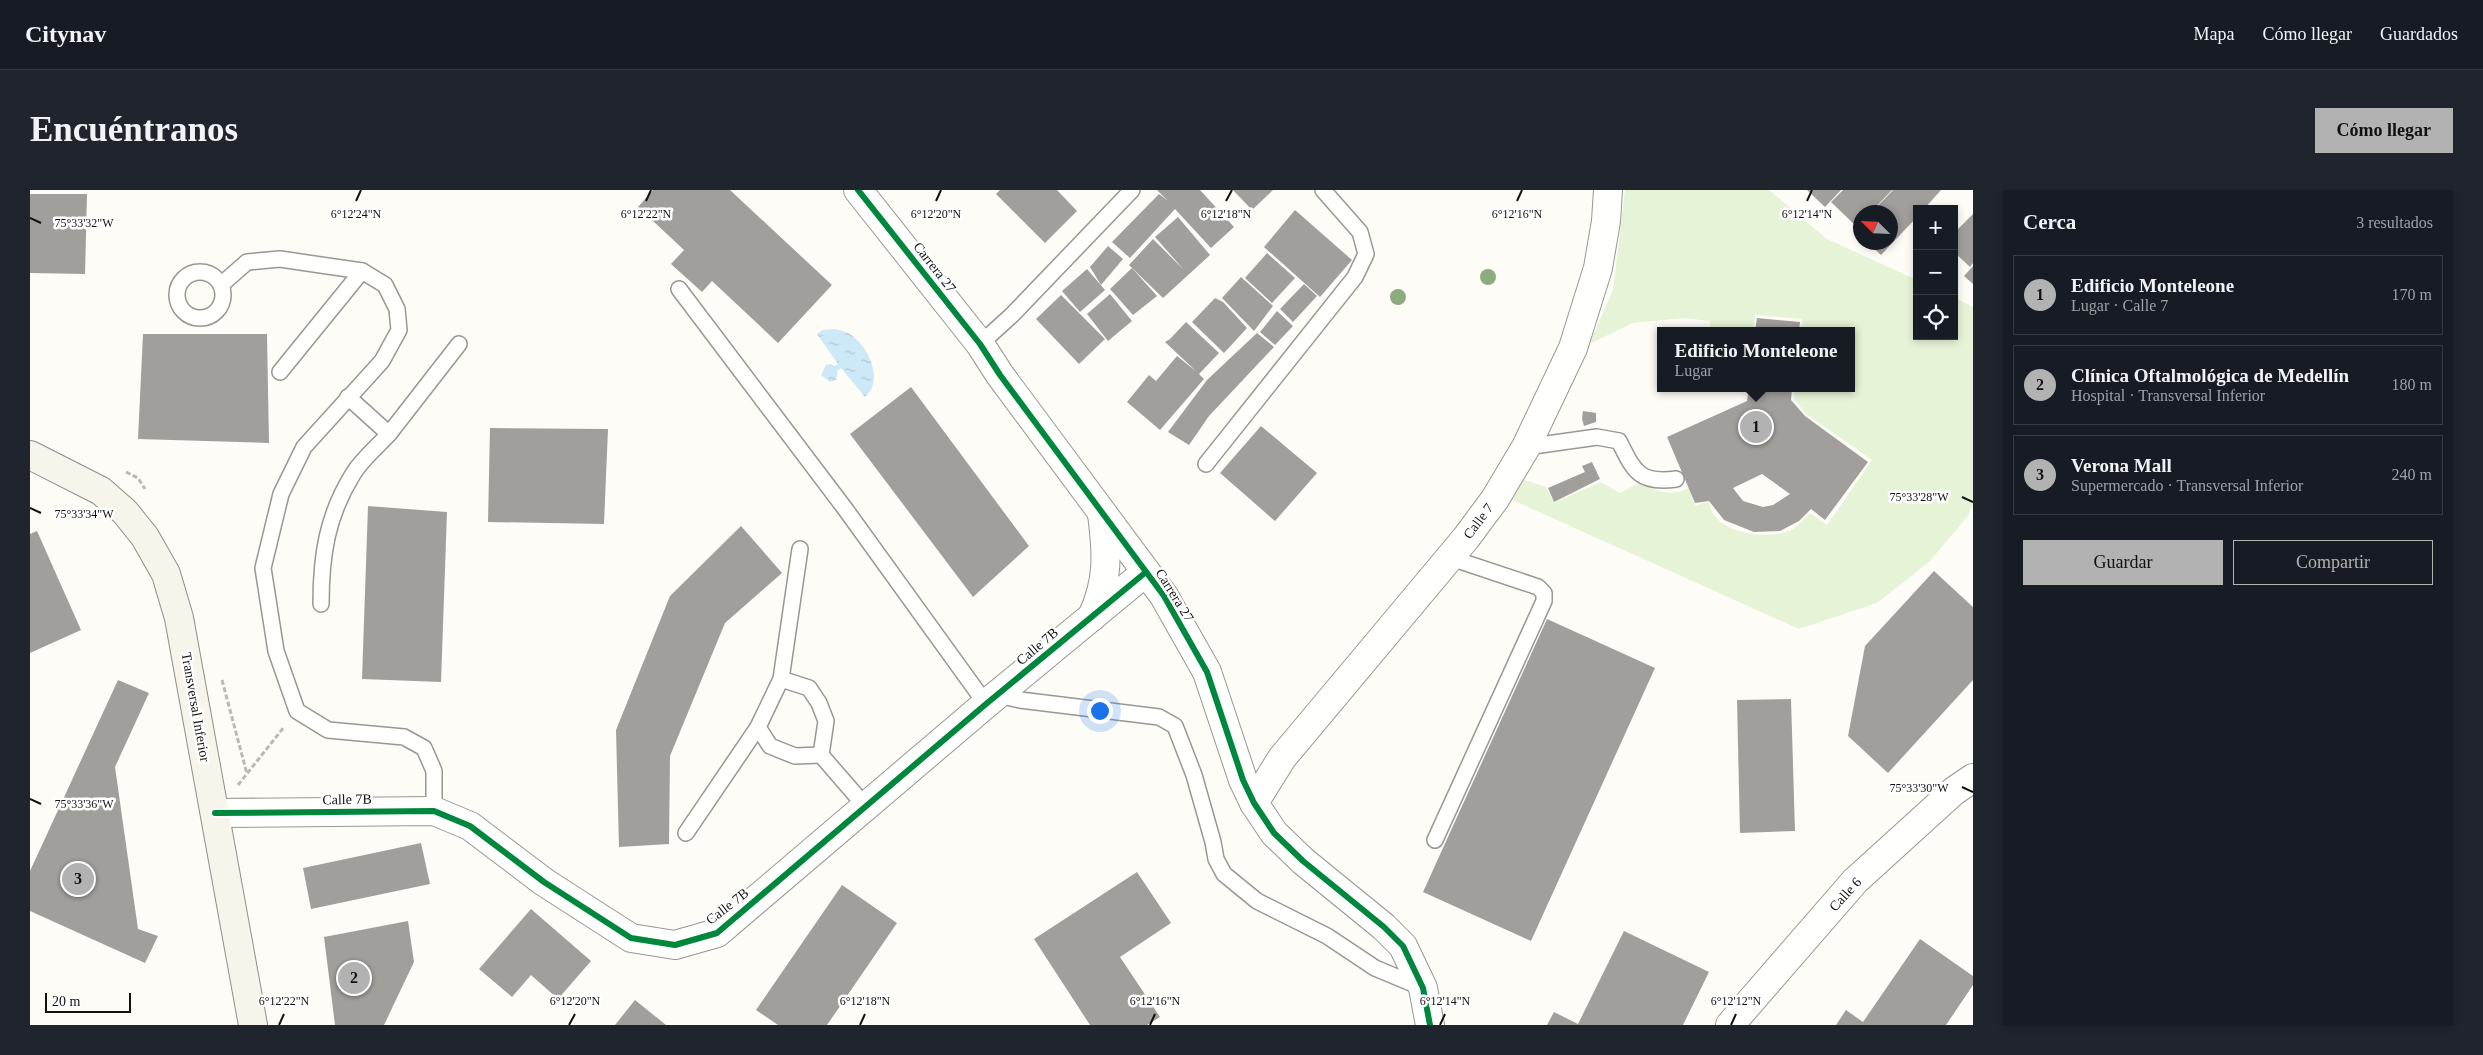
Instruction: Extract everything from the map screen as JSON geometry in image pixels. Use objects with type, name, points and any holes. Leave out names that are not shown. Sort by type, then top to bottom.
[{"type":"main road","name":"Transversal Inferior","points":[[30,455],[101,491],[125,512],[145,537],[166,574],[179,618],[253,1025]]},
{"type":"street","name":"Carrera 27","points":[[858,190],[980,344],[1000,375],[1164,596],[1207,672],[1248,792],[1274,833],[1303,861],[1384,927],[1403,946],[1425,1012]]},
{"type":"street","name":"Calle 7","points":[[1248,792],[1282,758],[1451,558],[1495,499],[1526,447],[1573,348],[1598,268],[1608,190]]},
{"type":"street","name":"Calle 7B","points":[[1092,617],[1102,595],[1106,551],[1102,512]]},
{"type":"street","name":"Calle 7B","points":[[215,813],[434,810],[470,826],[544,882],[630,938],[675,945],[717,933],[992,699],[1146,572]]},
{"type":"street","name":"Calle 6","points":[[1730,1025],[1855,881],[1954,791],[1973,778]]},
{"type":"lane","points":[[980,344],[1012,315],[1132,190]]},
{"type":"lane","points":[[1206,464],[1355,278],[1366,254],[1360,232],[1323,190]]},
{"type":"lane","points":[[222,284],[247,262],[280,259],[362,271],[386,286],[397,309],[399,330],[382,361],[304,447],[281,494],[263,568],[276,651],[297,711],[328,730],[404,738],[424,748],[434,771],[434,810]]},
{"type":"lane","points":[[280,372],[362,271]]},
{"type":"lane","points":[[679,289],[992,699],[1020,700],[1159,717],[1175,726],[1194,774],[1214,842],[1216,859],[1224,874],[1257,901],[1327,936],[1375,968],[1425,1012]]},
{"type":"lane","points":[[320,604],[320,565],[328,526],[353,473],[390,434],[459,344]]},
{"type":"lane","points":[[348,397],[390,434]]},
{"type":"lane","points":[[1526,447],[1606,437],[1619,441],[1634,469],[1644,478],[1660,481],[1676,479]]},
{"type":"lane","points":[[686,833],[758,727],[781,679],[800,549]]},
{"type":"lane","points":[[1435,840],[1544,601],[1544,593],[1538,587],[1451,558]]},
{"type":"lane","points":[[781,679],[808,688],[819,703],[826,721],[821,754],[866,807]]},
{"type":"lane","points":[[758,727],[770,746],[795,756],[821,754]]},
{"type":"path","points":[[215,813],[297,711]]},
{"type":"green space","points":[[1625,190],[1769,190],[1827,239],[1913,278],[1913,340],[1958,340],[1958,299],[1973,307],[1973,503],[1968,516],[1929,562],[1877,603],[1799,629],[1508,498],[1522,479],[1546,487],[1554,503],[1601,482],[1620,493],[1641,482],[1658,491],[1670,493],[1689,488],[1695,506],[1709,501],[1713,514],[1720,522],[1729,527],[1751,534],[1774,534],[1793,529],[1810,513],[1827,525],[1872,460],[1806,414],[1794,399],[1795,392],[1855,392],[1855,327],[1801,327],[1802,319],[1755,315],[1754,327],[1710,327],[1710,321],[1683,318],[1633,323],[1589,344],[1613,290]]},
{"type":"water","points":[[835,329],[850,334],[857,339],[872,364],[874,382],[871,390],[865,397],[841,368],[838,370],[836,380],[830,382],[821,375],[826,365],[831,364],[835,366],[838,364],[817,334],[823,330]]},
{"type":"building","points":[[653,190],[730,190],[832,285],[778,343],[712,281],[702,292],[671,264],[684,250],[638,207]]},
{"type":"building","points":[[1000,190],[1057,190],[1077,211],[1045,243],[996,194]]},
{"type":"building","points":[[1157,190],[1200,190],[1234,227],[1211,248],[1175,209],[1130,258],[1112,242],[1159,194],[1168,201]]},
{"type":"building","points":[[1233,190],[1273,190],[1252,210]]},
{"type":"building","points":[[1807,190],[1841,190],[1825,207]]},
{"type":"building","points":[[1843,190],[1892,190],[1878,205],[1853,205],[1853,223],[1831,202]]},
{"type":"building","points":[[1893,190],[1941,190],[1928,205],[1913,205],[1913,221],[1898,237],[1898,205],[1879,205]]},
{"type":"building","points":[[30,194],[87,194],[85,274],[30,273]]},
{"type":"building","points":[[1295,210],[1352,260],[1320,297],[1264,247]]},
{"type":"building","points":[[1973,214],[1973,263],[1970,267],[1958,256],[1958,229]]},
{"type":"building","points":[[1178,217],[1210,255],[1163,298],[1129,265],[1153,239],[1184,270],[1155,237]]},
{"type":"building","points":[[1108,246],[1123,259],[1101,285],[1090,267]]},
{"type":"building","points":[[1876,250],[1886,250],[1881,255]]},
{"type":"building","points":[[1267,253],[1295,278],[1272,303],[1245,278]]},
{"type":"building","points":[[1973,266],[1973,284],[1964,276]]},
{"type":"building","points":[[1132,268],[1157,296],[1133,315],[1110,289]]},
{"type":"building","points":[[1087,269],[1105,290],[1080,312],[1062,291]]},
{"type":"building","points":[[1241,277],[1273,306],[1254,331],[1222,298]]},
{"type":"building","points":[[1304,284],[1317,296],[1293,322],[1280,309]]},
{"type":"building","points":[[1110,294],[1132,321],[1108,341],[1087,314]]},
{"type":"building","points":[[1061,295],[1105,339],[1079,364],[1036,319]]},
{"type":"building","points":[[1215,298],[1223,302],[1247,328],[1224,353],[1192,322]]},
{"type":"building","points":[[1277,311],[1293,326],[1275,345],[1260,332]]},
{"type":"building","points":[[1757,318],[1800,322],[1799,327],[1756,327]]},
{"type":"building","points":[[1186,322],[1219,353],[1199,374],[1204,379],[1160,430],[1127,402],[1149,375],[1156,381],[1177,356],[1197,372],[1165,342]]},
{"type":"building","points":[[1257,333],[1274,347],[1209,416],[1189,445],[1168,432],[1207,380]]},
{"type":"building","points":[[143,334],[267,334],[269,443],[138,439]]},
{"type":"building","points":[[911,387],[1029,546],[973,597],[850,434]]},
{"type":"building","points":[[1748,392],[1792,392],[1791,400],[1805,416],[1868,462],[1825,520],[1811,509],[1799,521],[1780,531],[1754,532],[1724,520],[1709,501],[1695,503],[1667,437],[1747,401]],"holes":[[[1762,474],[1790,494],[1773,505],[1763,507],[1743,501],[1733,488]]]},
{"type":"building","points":[[1583,411],[1596,413],[1596,422],[1584,426],[1582,419]]},
{"type":"building","points":[[1261,426],[1317,473],[1275,521],[1220,473]]},
{"type":"building","points":[[490,428],[608,429],[604,524],[488,522]]},
{"type":"building","points":[[1592,462],[1600,479],[1554,502],[1548,488],[1585,472],[1582,466]]},
{"type":"building","points":[[368,506],[447,512],[441,682],[362,679]]},
{"type":"building","points":[[741,526],[782,573],[725,623],[670,756],[669,844],[619,847],[616,730],[670,596]]},
{"type":"building","points":[[37,531],[81,630],[30,653],[30,534]]},
{"type":"building","points":[[1934,571],[1973,607],[1973,680],[1888,773],[1848,736],[1865,646]]},
{"type":"building","points":[[1547,619],[1655,668],[1531,941],[1423,892]]},
{"type":"building","points":[[118,680],[149,693],[115,767],[138,929],[158,936],[145,963],[30,911],[30,871]]},
{"type":"building","points":[[1791,699],[1795,831],[1740,833],[1737,700]]},
{"type":"building","points":[[421,843],[430,884],[311,909],[303,868]]},
{"type":"building","points":[[1137,872],[1171,923],[1120,957],[1160,1017],[1147,1025],[1090,1025],[1034,939]]},
{"type":"building","points":[[842,885],[897,923],[827,1025],[778,1025],[756,1010]]},
{"type":"building","points":[[531,909],[591,961],[558,999],[531,975],[512,997],[479,969]]},
{"type":"building","points":[[408,921],[414,962],[384,1025],[335,1025],[324,937]]},
{"type":"building","points":[[1624,931],[1709,972],[1683,1025],[1547,1025],[1554,1012],[1578,1024]]},
{"type":"building","points":[[1920,939],[1973,976],[1973,985],[1946,1025],[1836,1025],[1846,1010],[1863,1022]]},
{"type":"building","points":[[635,1000],[666,1025],[615,1025]]},
{"type":"cycle path","points":[[858,190],[980,344],[1000,375],[1164,596],[1207,672],[1243,780],[1254,803],[1274,833],[1303,861],[1384,927],[1403,946],[1423,988],[1430,1025]]},
{"type":"cycle path","points":[[215,813],[434,811],[470,826],[544,882],[631,938],[675,945],[717,933],[986,704],[1146,572]]},
{"type":"place","name":"Edificio Monteleone","points":[[1756,427]]},
{"type":"place","name":"Verona Mall","points":[[78,879]]},
{"type":"place","name":"Clínica Oftalmológica de Medellín","points":[[354,978]]}]
